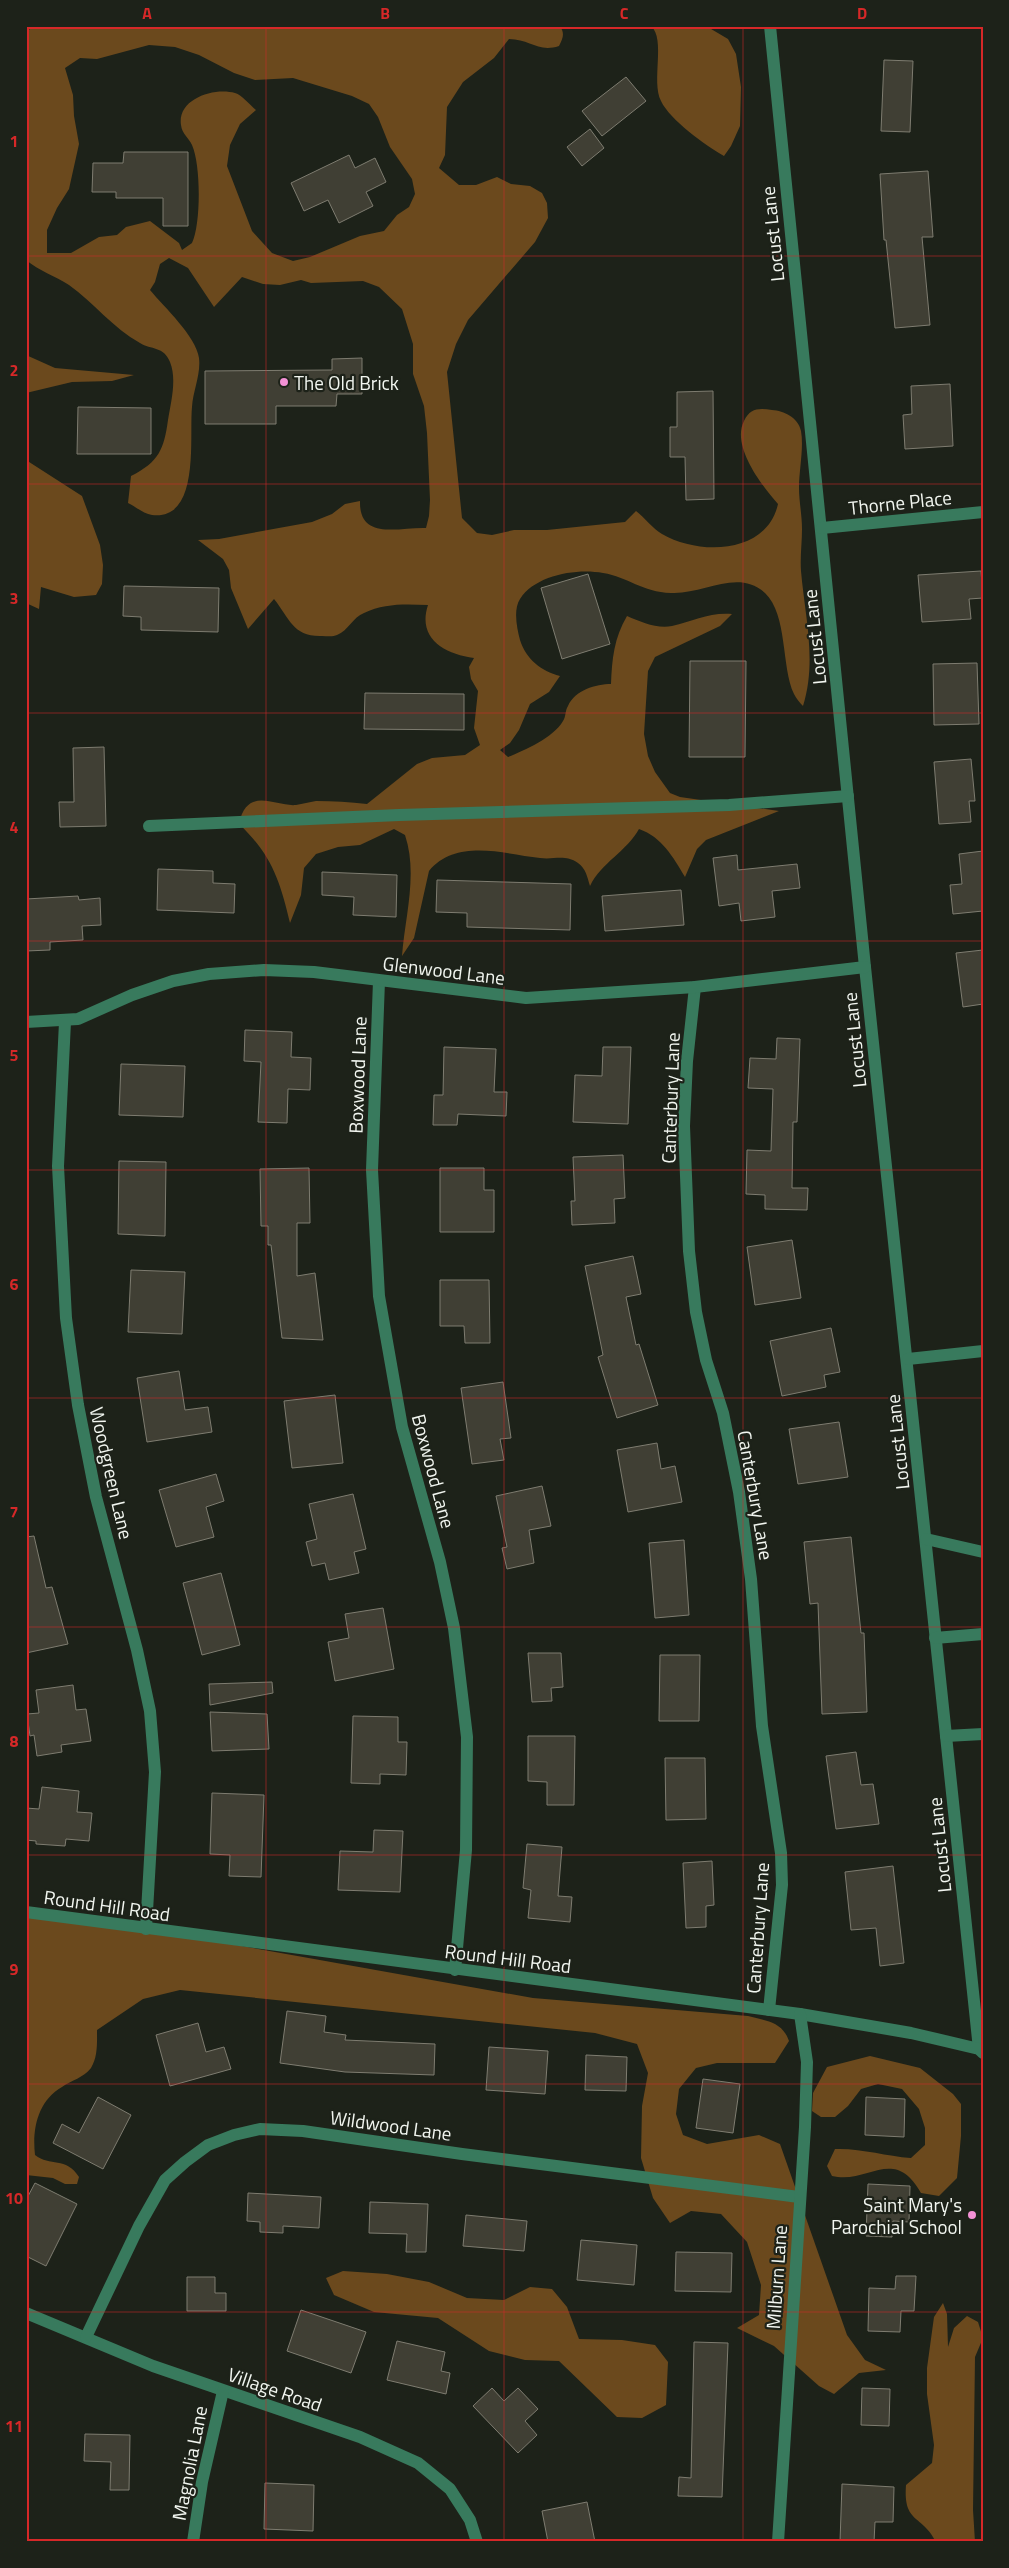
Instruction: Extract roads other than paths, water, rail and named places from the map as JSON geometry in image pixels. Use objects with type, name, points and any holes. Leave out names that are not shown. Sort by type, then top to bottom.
[{"type":"street","name":"Locust Lane","points":[[770,26],[865,967],[908,1359],[935,1638],[981,2051]]},
{"type":"street","name":"Thorne Place","points":[[822,528],[983,512]]},
{"type":"street","points":[[149,826],[409,815],[729,805],[848,796]]},
{"type":"street","name":"Glenwood Lane","points":[[26,1022],[78,1020],[132,995],[172,981],[209,974],[274,970],[314,972],[526,998],[695,987],[865,967]]},
{"type":"street","name":"Boxwood Lane","points":[[379,981],[372,1170],[378,1296],[402,1427],[440,1562],[454,1628],[468,1737],[466,1850],[455,1970]]},
{"type":"street","name":"Canterbury Lane","points":[[695,987],[686,1061],[684,1126],[689,1251],[696,1312],[706,1360],[723,1413],[739,1492],[751,1579],[762,1726],[781,1853],[782,1884],[769,2010]]},
{"type":"street","name":"Woodgreen Lane","points":[[65,1022],[58,1166],[66,1318],[78,1405],[96,1497],[138,1650],[150,1711],[155,1772],[146,1929]]},
{"type":"street","points":[[908,1359],[983,1351]]},
{"type":"street","points":[[926,1539],[983,1552]]},
{"type":"street","points":[[935,1638],[983,1634]]},
{"type":"street","points":[[946,1736],[983,1734]]},
{"type":"street","name":"Round Hill Road","points":[[26,1912],[800,2014],[911,2033],[981,2051]]},
{"type":"street","name":"Milburn Lane","points":[[778,2542],[805,2127],[807,2062],[800,2014]]},
{"type":"street","name":"Wildwood Lane","points":[[86,2337],[139,2226],[165,2180],[208,2145],[234,2135],[260,2129],[303,2131],[462,2154],[799,2197]]},
{"type":"street","name":"Village Road","points":[[26,2313],[153,2366],[360,2437],[418,2463],[450,2489],[470,2520],[477,2542]]},
{"type":"street","name":"Magnolia Lane","points":[[193,2542],[202,2482],[223,2391]]},
{"type":"place","name":"The Old Brick","points":[[284,382]]},
{"type":"place","name":"Saint Mary's Parochial School","points":[[972,2215]]}]
